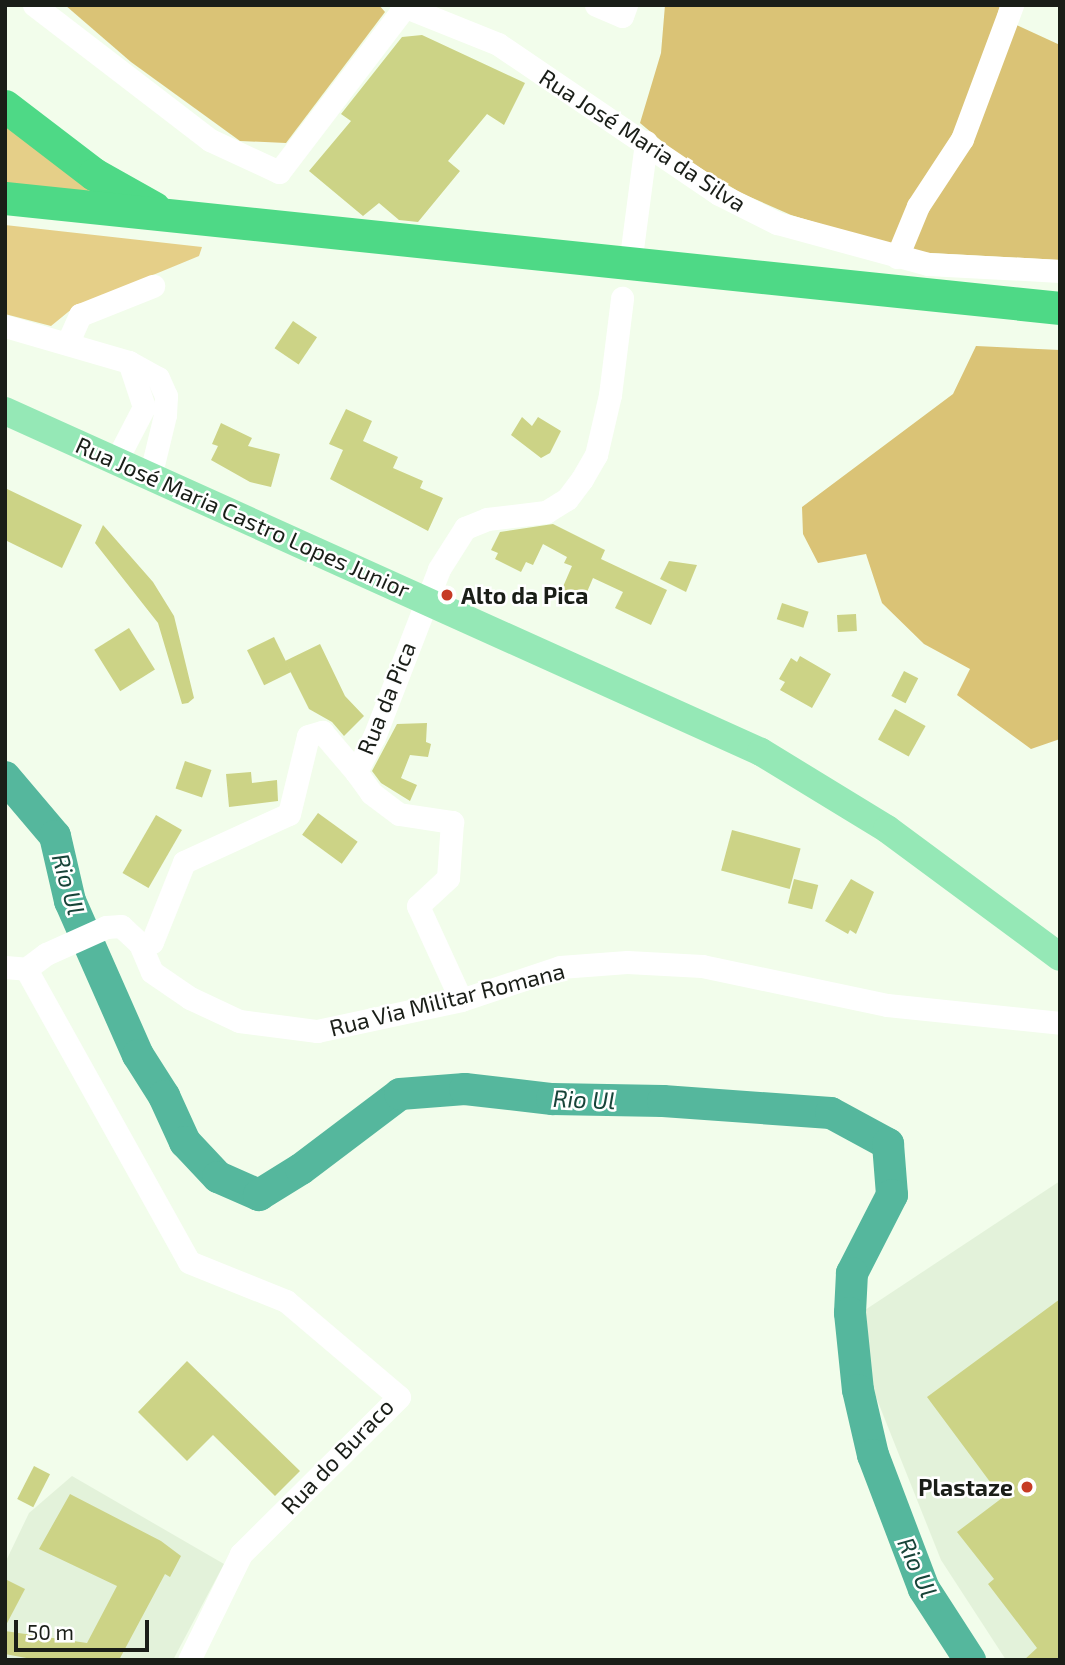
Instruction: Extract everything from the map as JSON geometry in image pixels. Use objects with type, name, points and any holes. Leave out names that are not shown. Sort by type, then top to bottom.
[{"type":"highway","points":[[5,106],[94,174],[172,216]]},
{"type":"highway","points":[[5,198],[1060,308]]},
{"type":"highway","points":[[5,213],[808,300],[1060,323]]},
{"type":"main road","name":"Rua José Maria Castro Lopes Junior","points":[[5,411],[426,598],[761,752],[826,788],[1060,957]]},
{"type":"street","points":[[34,5],[210,140],[279,172],[404,6]]},
{"type":"street","points":[[596,5],[622,16],[626,5]]},
{"type":"street","points":[[897,257],[918,206],[962,139],[1012,5]]},
{"type":"street","name":"Rua José Maria da Silva","points":[[404,6],[498,44],[719,194],[776,223],[928,264],[1060,271]]},
{"type":"street","points":[[632,249],[646,142]]},
{"type":"street","points":[[68,342],[80,316],[153,286]]},
{"type":"street","name":"Rua da Pica","points":[[140,944],[152,942],[184,862],[289,814],[307,736],[322,732],[356,772],[374,737],[426,598],[466,528],[487,519],[546,512],[567,499],[582,479],[596,454],[610,395],[622,298]]},
{"type":"street","points":[[5,326],[68,342],[129,362],[158,378],[166,396],[150,477]]},
{"type":"street","points":[[116,461],[144,407],[129,362]]},
{"type":"street","points":[[356,772],[371,793],[399,814],[452,822],[448,878],[418,906],[461,1000]]},
{"type":"street","points":[[15,968],[106,927],[121,926],[140,944]]},
{"type":"street","name":"Rua Via Militar Romana","points":[[140,944],[152,972],[190,998],[239,1021],[317,1031],[461,1000],[560,967],[627,962],[702,965],[887,1005],[1060,1023]]},
{"type":"street","name":"Rua do Buraco","points":[[15,968],[189,1262],[286,1301],[398,1397],[241,1554],[193,1658]]},
{"type":"shaded area","points":[[65,5],[379,5],[385,12],[286,143],[240,141],[131,62]]},
{"type":"shaded area","points":[[665,5],[1000,5],[997,16],[1060,45],[1060,260],[912,252],[791,215],[741,193],[676,153],[640,123],[661,53]]},
{"type":"shaded area","points":[[5,116],[114,199],[5,188]]},
{"type":"shaded area","points":[[5,225],[202,247],[199,256],[73,308],[51,326],[5,314]]},
{"type":"shaded area","points":[[976,346],[1060,350],[1060,739],[1031,749],[957,695],[970,669],[924,644],[882,603],[866,554],[818,563],[803,534],[802,507],[953,394]]},
{"type":"shaded area","points":[[1060,1181],[1060,1660],[1006,1660],[941,1560],[872,1387],[862,1312]]},
{"type":"shaded area","points":[[72,1476],[224,1564],[173,1660],[5,1660],[5,1563],[29,1513]]},
{"type":"building","points":[[422,35],[525,83],[504,125],[487,114],[448,161],[460,171],[418,222],[399,220],[379,203],[363,216],[309,171],[351,121],[341,114],[402,37]]},
{"type":"building","points":[[293,321],[317,337],[299,365],[275,348]]},
{"type":"building","points":[[346,409],[372,421],[363,441],[398,457],[393,468],[423,481],[420,488],[443,498],[428,531],[330,479],[343,450],[329,444]]},
{"type":"building","points":[[522,417],[532,426],[538,417],[561,431],[550,453],[541,458],[511,435]]},
{"type":"building","points":[[221,423],[252,438],[248,446],[280,454],[271,487],[250,482],[211,460],[218,446],[212,444]]},
{"type":"building","points":[[5,488],[82,525],[62,568],[5,540]]},
{"type":"building","points":[[553,524],[605,550],[601,559],[667,590],[651,625],[615,608],[623,592],[593,578],[584,599],[562,589],[572,566],[564,563],[567,557],[543,544],[533,565],[526,562],[521,572],[495,559],[498,553],[491,550],[500,532]]},
{"type":"building","points":[[103,525],[153,582],[174,616],[194,698],[188,703],[182,704],[158,623],[95,543]]},
{"type":"building","points":[[669,561],[697,565],[686,592],[660,579]]},
{"type":"building","points":[[782,603],[809,612],[803,628],[777,619]]},
{"type":"building","points":[[856,614],[857,631],[838,632],[837,615]]},
{"type":"building","points":[[129,628],[155,670],[120,691],[94,650]]},
{"type":"building","points":[[274,637],[291,672],[264,685],[247,650]]},
{"type":"building","points":[[320,644],[345,696],[364,716],[344,736],[332,722],[309,709],[285,661]]},
{"type":"building","points":[[800,656],[831,674],[812,708],[780,690],[785,682],[779,679],[791,658],[797,662]]},
{"type":"building","points":[[904,671],[918,678],[906,703],[891,696]]},
{"type":"building","points":[[895,709],[926,726],[909,757],[878,740]]},
{"type":"building","points":[[427,723],[426,742],[431,744],[428,757],[410,755],[401,778],[417,785],[410,801],[381,783],[372,771],[397,724]]},
{"type":"building","points":[[185,761],[211,770],[202,798],[176,788]]},
{"type":"building","points":[[251,772],[252,783],[277,780],[278,801],[229,807],[226,774]]},
{"type":"building","points":[[318,813],[358,842],[342,864],[302,835]]},
{"type":"building","points":[[156,815],[182,830],[148,888],[122,873]]},
{"type":"building","points":[[732,830],[801,848],[790,889],[721,871]]},
{"type":"building","points":[[794,879],[818,885],[812,909],[788,903]]},
{"type":"building","points":[[851,879],[874,892],[856,934],[850,930],[848,934],[825,921]]},
{"type":"building","name":"Plastaze","points":[[1060,1299],[1060,1660],[1024,1660],[1037,1648],[988,1584],[994,1579],[957,1532],[1002,1498],[927,1397]]},
{"type":"building","points":[[187,1361],[300,1471],[275,1496],[213,1435],[187,1461],[138,1412]]},
{"type":"building","points":[[34,1466],[50,1474],[33,1507],[17,1499]]},
{"type":"building","points":[[70,1494],[161,1541],[181,1556],[170,1577],[165,1574],[119,1660],[37,1660],[5,1654],[5,1631],[87,1643],[117,1586],[39,1549]]},
{"type":"building","points":[[5,1579],[25,1589],[5,1627]]},
{"type":"waterway","name":"Rio Ul","points":[[5,777],[55,836],[70,901],[138,1055],[164,1096],[185,1142],[218,1177],[259,1195],[301,1169],[400,1094],[465,1089],[552,1099],[663,1101],[831,1113],[888,1144],[892,1195],[852,1273],[850,1313],[858,1390],[873,1455],[924,1589],[970,1660]]},
{"type":"place","name":"Alto da Pica","points":[[447,595]]},
{"type":"place","name":"Plastaze","points":[[1027,1487]]}]
